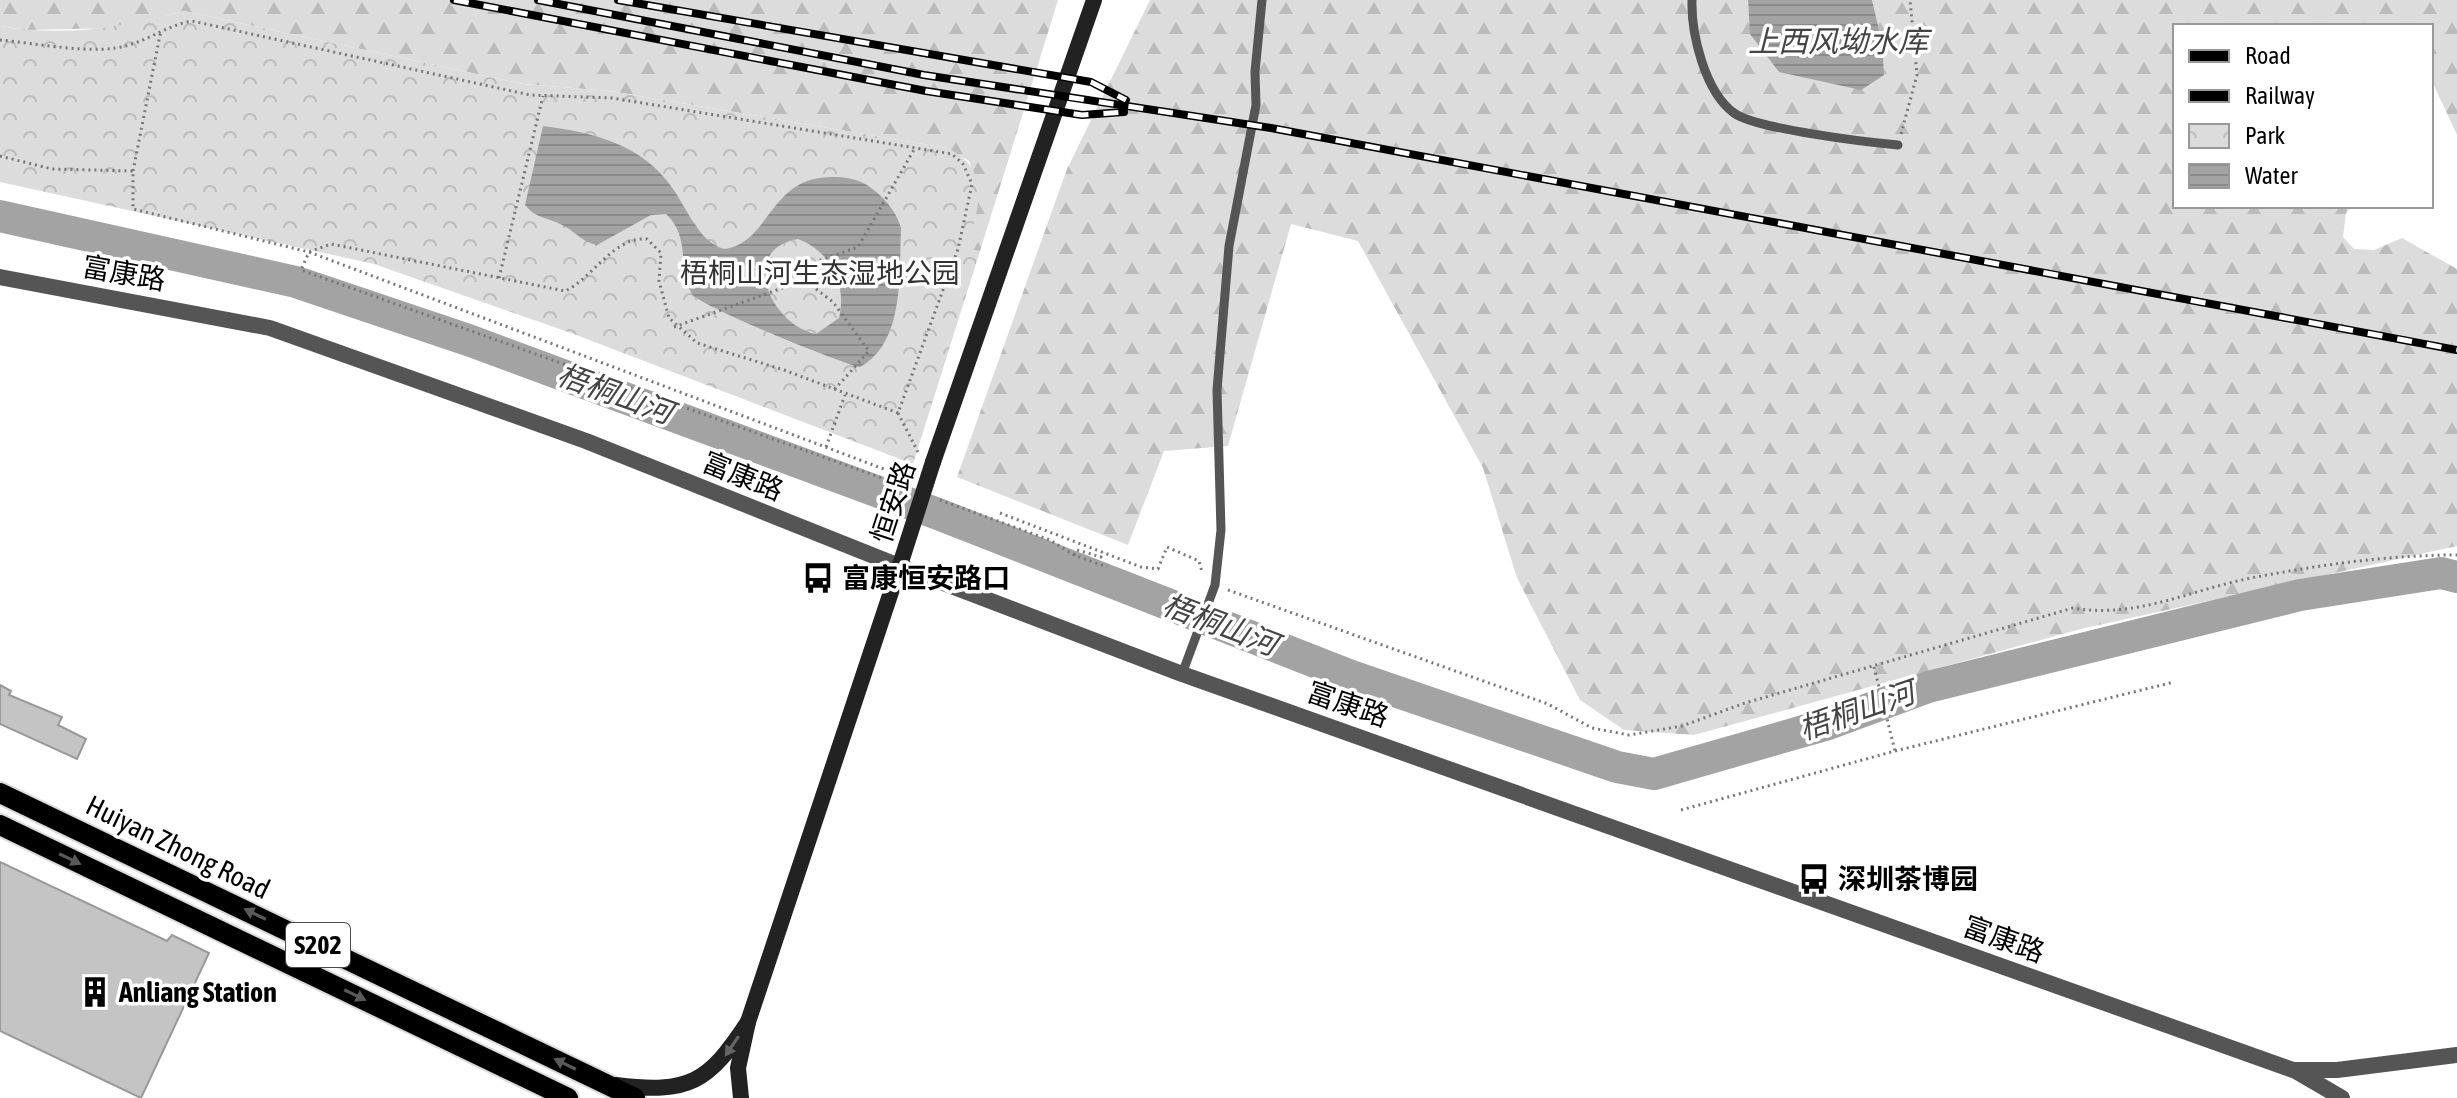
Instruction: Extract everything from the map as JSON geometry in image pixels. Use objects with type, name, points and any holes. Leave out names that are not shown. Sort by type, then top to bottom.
[{"type":"main road","name":"Huiyan Zhong Road","points":[[0,793],[635,1098]]},
{"type":"main road","name":"Huiyan Zhong Road","points":[[0,825],[568,1098]]},
{"type":"street","name":"恒安路","points":[[748,1022],[933,462],[1094,0]]},
{"type":"street","name":"富康路","points":[[0,277],[270,328],[586,441],[900,566],[1184,666],[2293,1070],[2349,1069],[2457,1055]]},
{"type":"street","points":[[607,1084],[655,1090],[689,1082],[715,1067],[748,1022]]},
{"type":"street","points":[[741,1098],[738,1068],[748,1022]]},
{"type":"street","points":[[2293,1070],[2342,1098]]},
{"type":"lane","points":[[1692,0],[1691,16],[1705,68],[1718,99],[1736,115],[1761,123],[1898,145]]},
{"type":"lane","points":[[1184,666],[1215,585],[1221,530],[1219,361],[1229,246],[1256,105],[1260,1]]},
{"type":"path","points":[[1898,145],[1917,75],[1910,0]]},
{"type":"path","points":[[0,40],[107,49],[130,45],[161,30],[192,21],[543,96],[612,98],[952,154],[963,164],[972,184],[958,249],[898,413]]},
{"type":"path","points":[[161,30],[133,171],[133,209],[309,252],[889,471]]},
{"type":"path","points":[[499,278],[543,96]]},
{"type":"path","points":[[810,275],[818,261],[858,247],[915,148]]},
{"type":"path","points":[[0,156],[52,169],[133,171]]},
{"type":"path","points":[[907,487],[301,270],[309,252],[331,244],[565,291],[578,286],[630,242],[647,239],[661,253],[663,302],[674,327],[714,351],[784,370],[898,413],[921,457],[933,462]]},
{"type":"path","points":[[674,327],[799,282]]},
{"type":"path","points":[[816,289],[833,302],[869,351],[834,390]]},
{"type":"path","points":[[825,448],[845,395]]},
{"type":"path","points":[[853,458],[854,466]]},
{"type":"path","points":[[934,498],[1050,540],[1074,555],[1107,567]]},
{"type":"path","points":[[1000,513],[1141,567],[1158,569],[1167,547],[1199,561]]},
{"type":"path","points":[[1074,555],[1077,550],[1101,557],[1103,552]]},
{"type":"path","points":[[1215,585],[1548,704],[1592,728],[1629,735],[1682,726],[1745,703],[2073,608],[2116,613],[2250,578],[2399,555],[2457,555]]},
{"type":"path","points":[[1874,667],[1895,751]]},
{"type":"path","points":[[1681,810],[1895,751],[2174,682]]},
{"type":"green space","points":[[0,0],[1058,0],[980,251],[972,250],[968,245],[978,191],[969,161],[947,148],[610,91],[523,84],[184,11],[120,28],[28,30],[0,26]]},
{"type":"green space","points":[[1150,0],[1748,0],[1751,34],[1882,42],[1872,0],[2457,0],[2457,135],[2433,83],[2433,24],[2173,24],[2173,208],[2350,208],[2343,237],[2354,249],[2374,250],[2402,238],[2457,269],[2457,546],[2081,629],[1694,735],[1624,730],[1580,700],[1517,578],[1483,468],[1358,241],[1291,224],[1228,446],[1164,451],[1128,545],[957,477],[1067,169]]},
{"type":"green space","name":"梧桐山河生态湿地公园","points":[[184,11],[523,84],[610,91],[947,148],[971,166],[976,177],[978,202],[968,244],[972,250],[980,251],[913,464],[571,333],[374,264],[0,182],[0,26],[70,31],[138,22]]},
{"type":"water","name":"上西风坳水库","points":[[1748,0],[1872,0],[1882,42],[1884,75],[1861,90],[1779,72],[1750,34]]},
{"type":"water","points":[[543,126],[580,132],[616,143],[647,161],[673,189],[700,232],[724,249],[740,244],[752,235],[795,187],[811,180],[832,177],[854,179],[867,185],[883,199],[896,215],[901,228],[899,285],[892,324],[875,356],[860,367],[743,321],[692,294],[678,232],[666,214],[651,215],[597,245],[583,240],[559,223],[539,216],[525,205]],"holes":[[[798,239],[828,261],[839,282],[841,294],[839,318],[816,334],[800,328],[785,317],[767,287],[765,271],[769,257],[780,246]]]},
{"type":"building","points":[[0,685],[11,691],[9,695],[62,717],[58,725],[86,739],[77,759],[0,724]]},
{"type":"building","name":"Anliang Station","points":[[0,862],[167,941],[172,935],[209,953],[141,1098],[0,1031]]},
{"type":"waterway","name":"梧桐山河","points":[[0,216],[296,282],[471,341],[938,514],[1351,676],[1617,767],[1654,774],[1828,724],[1928,687],[2300,595],[2441,573],[2457,577]]},
{"type":"railway","points":[[454,0],[926,91],[1082,115],[1124,112]]},
{"type":"railway","points":[[538,0],[924,75],[1271,128],[2457,350]]},
{"type":"railway","points":[[618,0],[1091,82],[1126,100]]},
{"type":"place","name":"富康恒安路口","points":[[818,578]]},
{"type":"place","name":"深圳茶博园","points":[[1814,879]]},
{"type":"place","name":"Anliang Station","points":[[95,992]]}]
